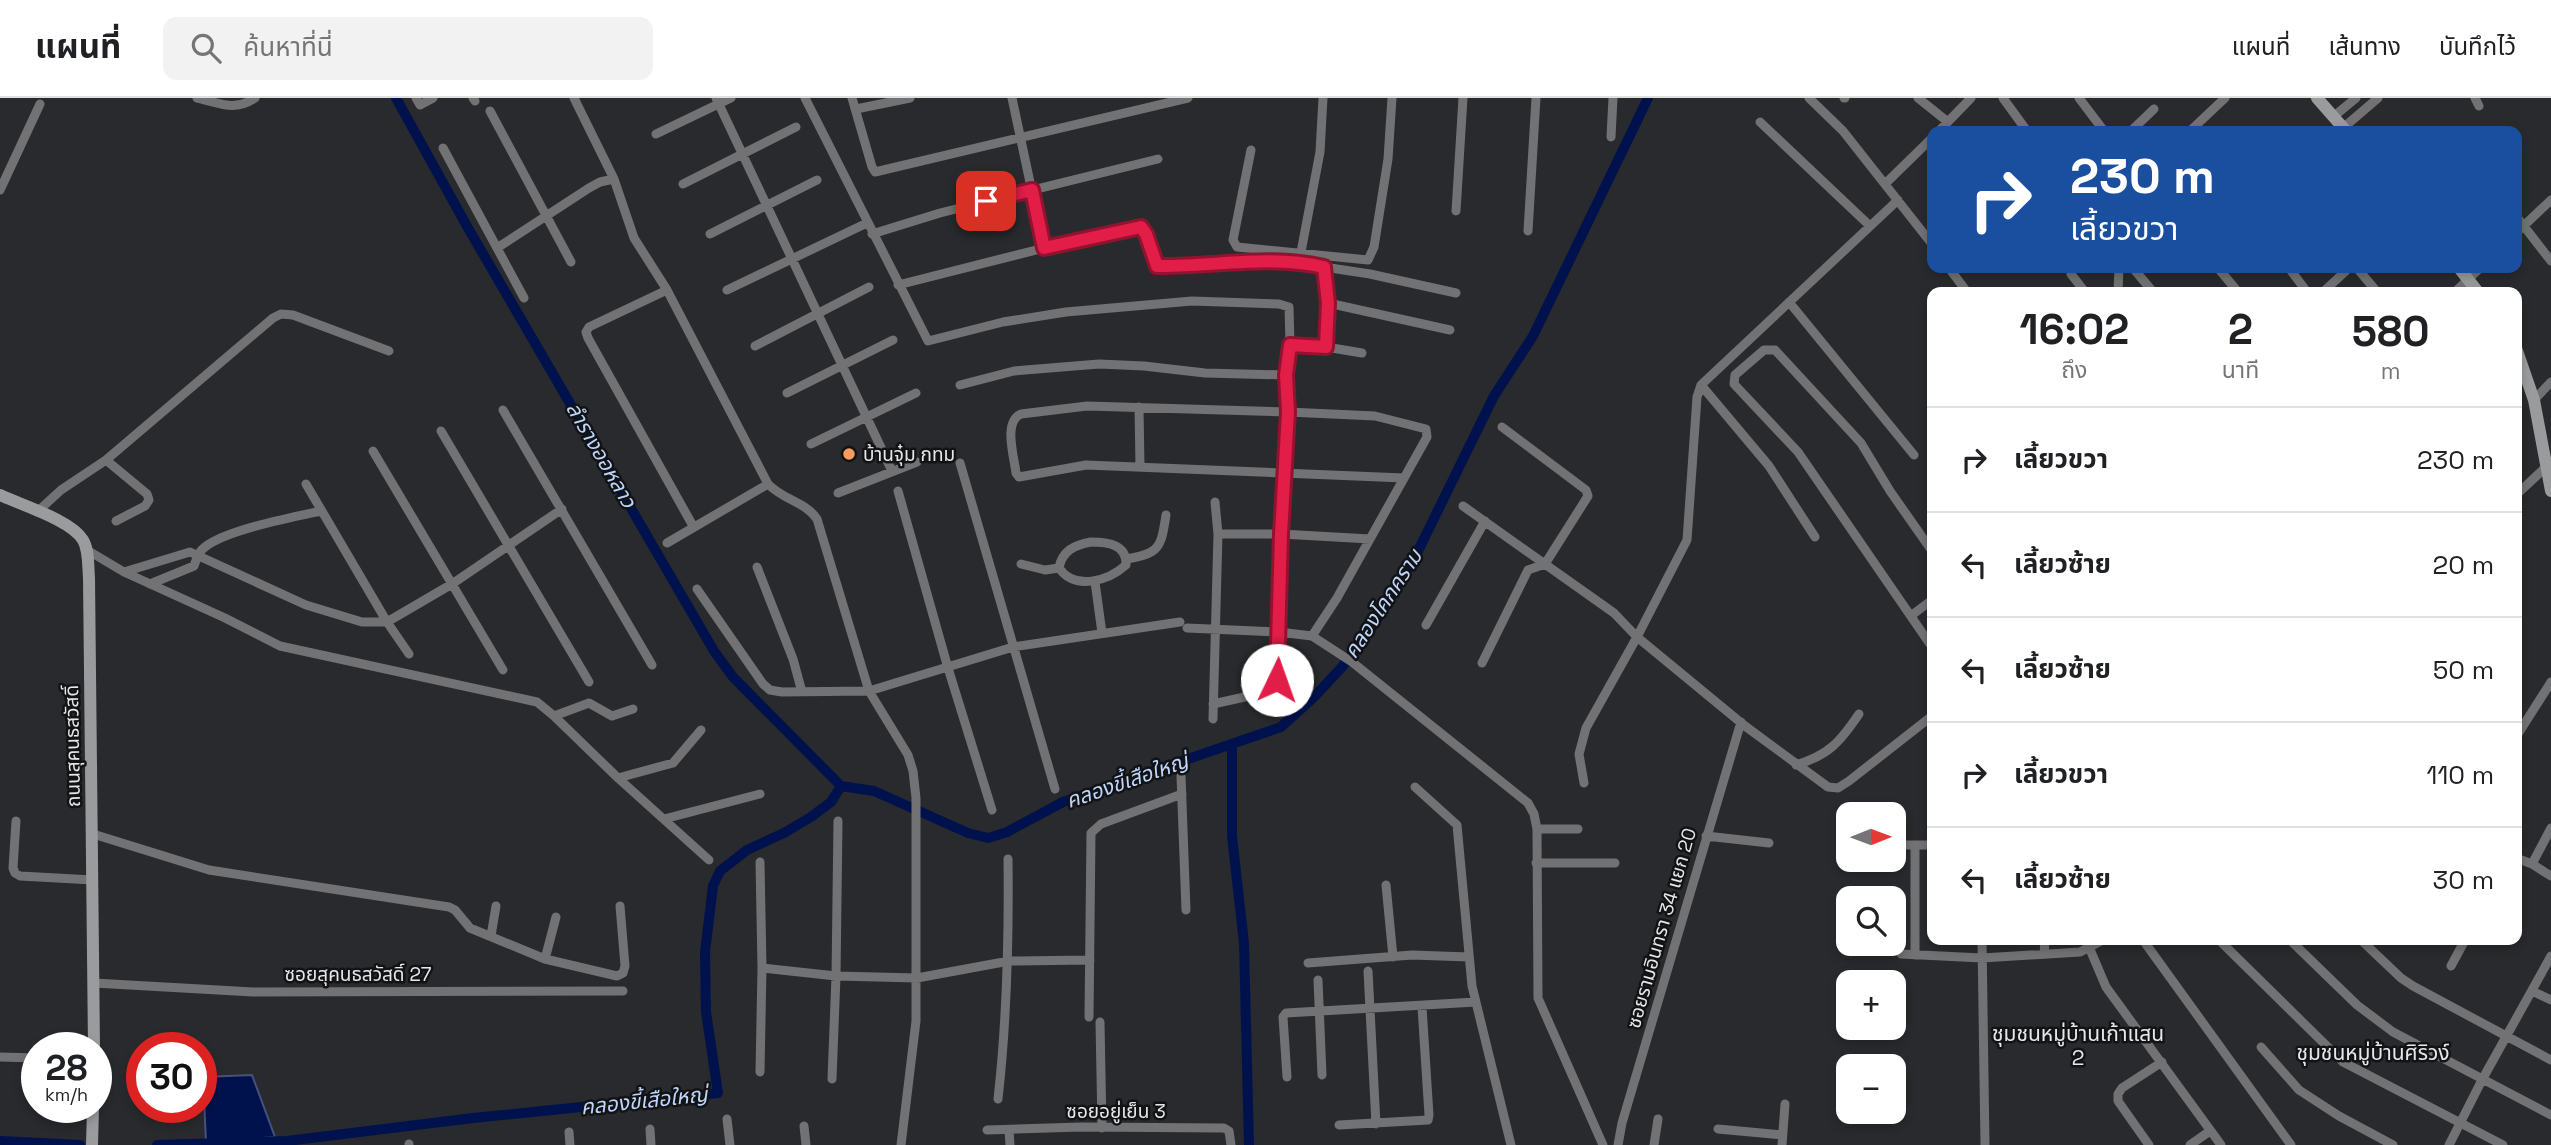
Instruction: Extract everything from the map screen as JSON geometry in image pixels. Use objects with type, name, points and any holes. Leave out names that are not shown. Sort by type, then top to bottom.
[{"type":"main road","points":[[2317,98],[2341,126]]},
{"type":"main road","points":[[2463,273],[2474,287]]},
{"type":"main road","points":[[2522,363],[2534,400],[2551,491]]},
{"type":"main road","points":[[0,495],[64,524],[76,532],[87,550]]},
{"type":"main road","name":"ถนนสุคนธสวัสดิ์","points":[[87,550],[94,1032]]},
{"type":"main road","points":[[92,1142],[93,1123]]},
{"type":"street","points":[[197,98],[236,107],[255,98]]},
{"type":"street","points":[[416,98],[420,105],[433,98]]},
{"type":"street","points":[[574,98],[614,179],[634,238],[667,290],[768,484],[786,499],[811,509],[817,519],[869,691],[908,755],[913,771],[916,798],[916,1021],[901,1145]]},
{"type":"street","points":[[656,134],[717,101],[731,98]]},
{"type":"street","points":[[806,98],[925,339],[930,342],[1003,322],[1066,312],[1192,301],[1287,305],[1290,311],[1290,345],[1286,375],[1288,412],[1281,534],[1278,676],[1271,689],[1213,704]]},
{"type":"street","points":[[852,98],[872,167],[876,172],[1188,98]]},
{"type":"street","points":[[856,109],[910,98]]},
{"type":"street","points":[[1012,98],[1044,248]]},
{"type":"street","points":[[1301,252],[1320,152],[1323,98]]},
{"type":"street","points":[[1251,150],[1234,245],[1240,248],[1368,260],[1374,247],[1388,159],[1392,98]]},
{"type":"street","points":[[1456,211],[1463,98]]},
{"type":"street","points":[[1528,231],[1536,98]]},
{"type":"street","points":[[1611,137],[1613,98]]},
{"type":"street","points":[[1809,98],[1843,131],[1927,238]]},
{"type":"street","points":[[1918,98],[1948,122]]},
{"type":"street","points":[[1944,126],[1971,98]]},
{"type":"street","points":[[2003,98],[2023,126]]},
{"type":"street","points":[[2195,126],[2225,98]]},
{"type":"street","points":[[2333,117],[2356,98]]},
{"type":"street","points":[[2348,126],[2378,98]]},
{"type":"street","points":[[2081,99],[2100,126]]},
{"type":"street","points":[[717,101],[892,471]]},
{"type":"street","points":[[0,190],[40,104]]},
{"type":"street","points":[[2137,126],[2154,109]]},
{"type":"street","points":[[490,111],[571,262]]},
{"type":"street","points":[[1760,122],[1870,226]]},
{"type":"street","points":[[683,184],[796,127]]},
{"type":"street","points":[[1885,184],[1927,143]]},
{"type":"street","points":[[443,148],[524,298]]},
{"type":"street","points":[[872,234],[940,213],[1158,159]]},
{"type":"street","points":[[497,248],[589,188],[614,179]]},
{"type":"street","points":[[710,234],[817,180]]},
{"type":"street","points":[[1584,783],[1578,754],[1580,741],[1687,540],[1697,397],[1701,385],[1898,200]]},
{"type":"street","points":[[2524,226],[2551,200]]},
{"type":"street","points":[[727,290],[867,223]]},
{"type":"street","points":[[2522,224],[2551,261]]},
{"type":"street","points":[[898,285],[1141,227],[1157,266],[1193,267],[1241,260],[1284,261],[1456,293]]},
{"type":"street","points":[[1324,267],[1328,303],[1326,347]]},
{"type":"street","points":[[2137,273],[2149,287]]},
{"type":"street","points":[[2222,273],[2234,287]]},
{"type":"street","points":[[2328,287],[2344,273]]},
{"type":"street","points":[[2361,273],[2373,287]]},
{"type":"street","points":[[2460,287],[2475,273]]},
{"type":"street","points":[[2071,274],[2081,287]]},
{"type":"street","points":[[755,346],[869,287]]},
{"type":"street","points":[[667,290],[589,327],[586,332],[693,526]]},
{"type":"street","points":[[1789,302],[1914,455]]},
{"type":"street","points":[[1328,303],[1450,330]]},
{"type":"street","points":[[37,512],[61,490],[106,460],[281,314],[293,315],[390,351]]},
{"type":"street","points":[[787,393],[893,340]]},
{"type":"street","points":[[1290,345],[1362,353]]},
{"type":"street","points":[[1927,544],[1861,443],[1775,350],[1764,350],[1735,375],[1734,384],[1798,452],[1927,639]]},
{"type":"street","points":[[960,385],[1014,371],[1100,364],[1205,373],[1286,375]]},
{"type":"street","points":[[2522,377],[2526,373]]},
{"type":"street","points":[[2534,400],[2551,382]]},
{"type":"street","points":[[1701,385],[1769,466],[1815,537]]},
{"type":"street","points":[[811,444],[916,393]]},
{"type":"street","points":[[1312,636],[1370,540],[1427,437],[1424,427],[1375,416],[1139,407],[1087,406],[1014,417],[1011,426],[1016,473],[1019,477],[1086,466],[1404,478]]},
{"type":"street","points":[[1139,407],[1140,467]]},
{"type":"street","points":[[503,410],[652,665]]},
{"type":"street","points":[[1482,663],[1528,570],[1545,564],[1586,502],[1588,493],[1502,427]]},
{"type":"street","points":[[441,431],[589,682]]},
{"type":"street","points":[[373,451],[503,670]]},
{"type":"street","points":[[106,460],[147,494],[149,500],[145,506],[116,521]]},
{"type":"street","points":[[838,493],[917,462]]},
{"type":"street","points":[[961,463],[1055,789]]},
{"type":"street","points":[[2522,489],[2546,467]]},
{"type":"street","points":[[306,484],[387,622],[410,654]]},
{"type":"street","points":[[667,543],[768,484]]},
{"type":"street","points":[[898,491],[992,810]]},
{"type":"street","points":[[1213,719],[1217,534],[1215,502]]},
{"type":"street","points":[[1463,506],[1614,613],[1637,637],[1741,722],[1828,787],[1838,788],[1927,720]]},
{"type":"street","points":[[124,572],[188,552],[306,605],[362,622],[387,622],[452,584],[562,509]]},
{"type":"street","points":[[150,584],[194,566],[198,555],[210,543],[270,522],[321,511]]},
{"type":"street","points":[[1126,559],[1151,554],[1157,548],[1166,515]]},
{"type":"street","points":[[1426,625],[1485,521]]},
{"type":"street","points":[[1217,534],[1281,534],[1370,540]]},
{"type":"street","points":[[1090,542],[1117,545],[1124,552],[1126,559],[1126,565],[1118,572],[1096,582],[1073,580],[1059,568],[1061,559],[1068,550],[1090,542]]},
{"type":"street","points":[[87,550],[124,572],[279,646],[531,700],[543,706],[709,860]]},
{"type":"street","points":[[1021,564],[1045,570],[1059,568]]},
{"type":"street","points":[[757,567],[793,659],[802,692]]},
{"type":"street","points":[[1096,582],[1101,633]]},
{"type":"street","points":[[697,589],[762,684],[776,691],[869,691],[1013,647],[1101,633],[1184,625],[1214,630],[1312,636],[1348,660],[1528,803],[1537,829],[1538,998],[1603,1145]]},
{"type":"street","points":[[1912,615],[1927,604]]},
{"type":"street","points":[[2522,728],[2551,682]]},
{"type":"street","points":[[554,716],[589,703],[612,716],[633,709]]},
{"type":"street","points":[[1796,765],[1832,749],[1843,738],[1858,714]]},
{"type":"street","name":"ซอยรามอินทรา 34 แยก 20","points":[[1618,1145],[1622,1123],[1741,722]]},
{"type":"street","points":[[618,778],[673,763],[701,730]]},
{"type":"street","points":[[1181,776],[1186,910]]},
{"type":"street","points":[[1415,787],[1457,825],[1469,957],[1476,1002],[1511,1145]]},
{"type":"street","points":[[664,819],[760,794]]},
{"type":"street","points":[[1089,1017],[1091,833],[1101,824],[1182,794]]},
{"type":"street","points":[[16,821],[15,873],[20,876],[93,880]]},
{"type":"street","points":[[832,1079],[838,821]]},
{"type":"street","points":[[2532,864],[2551,828]]},
{"type":"street","points":[[1537,829],[1578,829]]},
{"type":"street","points":[[93,834],[209,870],[449,907],[455,910],[470,928],[545,959],[621,975],[625,966],[620,906]]},
{"type":"street","points":[[1706,836],[1769,843]]},
{"type":"street","points":[[1906,846],[1927,845]]},
{"type":"street","points":[[1915,846],[1915,955]]},
{"type":"street","points":[[998,1099],[1009,961],[1008,859]]},
{"type":"street","points":[[2522,860],[2551,876]]},
{"type":"street","points":[[760,862],[760,1072]]},
{"type":"street","points":[[1536,863],[1615,863]]},
{"type":"street","points":[[1386,885],[1393,957]]},
{"type":"street","points":[[491,936],[496,906]]},
{"type":"street","points":[[545,959],[556,917]]},
{"type":"street","points":[[1982,945],[1985,1145]]},
{"type":"street","points":[[2044,954],[2045,945]]},
{"type":"street","points":[[1906,954],[1982,958],[2080,952],[2093,945]]},
{"type":"street","points":[[2147,945],[2291,1145]]},
{"type":"street","points":[[2224,945],[2343,1062],[2503,1145]]},
{"type":"street","points":[[2295,945],[2357,1005],[2393,1032],[2551,1115]]},
{"type":"street","points":[[2366,945],[2413,986],[2551,1060]]},
{"type":"street","points":[[2451,966],[2462,945]]},
{"type":"street","points":[[2089,947],[2106,987],[2221,1145]]},
{"type":"street","points":[[1308,963],[1412,955],[1469,957]]},
{"type":"street","points":[[2449,1145],[2551,956]]},
{"type":"street","points":[[762,968],[836,976],[917,978],[1009,961],[1090,960]]},
{"type":"street","points":[[1368,971],[1376,1124]]},
{"type":"street","points":[[1318,980],[1322,1076]]},
{"type":"street","name":"ซอยสุคนธสวัสดิ์ 27","points":[[94,982],[253,992],[623,991]]},
{"type":"street","points":[[2532,991],[2551,1000]]},
{"type":"street","points":[[1287,1077],[1284,1016],[1287,1013],[1476,1002]]},
{"type":"street","points":[[1339,1125],[1428,1120],[1422,1007]]},
{"type":"street","points":[[1100,1022],[1102,1128]]},
{"type":"street","points":[[2261,1048],[2299,1090],[2339,1116],[2393,1145]]},
{"type":"street","points":[[0,1057],[21,1058]]},
{"type":"street","points":[[2149,1145],[2118,1101],[2118,1094],[2122,1088],[2162,1062]]},
{"type":"street","points":[[1718,1129],[1782,1140],[1785,1104]]},
{"type":"street","points":[[727,1119],[730,1145]]},
{"type":"street","points":[[1654,1145],[1658,1119]]},
{"type":"street","points":[[804,1126],[806,1145]]},
{"type":"street","name":"ซอยอยู่เย็น 3","points":[[987,1130],[1224,1128],[1229,1131],[1231,1145]]},
{"type":"street","points":[[650,1129],[651,1145]]},
{"type":"street","points":[[1009,1130],[1010,1145]]},
{"type":"street","points":[[2190,1145],[2210,1131]]},
{"type":"street","points":[[569,1132],[570,1145]]},
{"type":"shaded area","points":[[252,1075],[275,1137],[206,1142],[205,1123],[217,1123],[217,1076]]},
{"type":"waterway","name":"ลำรางออหลาว","points":[[396,98],[468,228],[714,651],[733,677],[841,786]]},
{"type":"waterway","name":"คลองโคกคราม","points":[[841,786],[874,791],[968,833],[988,838],[1007,832],[1063,802],[1281,727],[1342,667],[1375,623],[1418,551],[1494,396],[1533,336],[1648,98]]},
{"type":"waterway","name":"คลองโคกคราม","points":[[1232,745],[1232,836],[1244,943],[1249,1145]]},
{"type":"waterway","name":"คลองขี้เสือใหญ่","points":[[157,1145],[287,1141],[473,1118],[718,1093],[706,1012],[705,952],[713,886],[720,871],[747,850],[811,817],[831,802],[841,786]]},
{"type":"waterway","name":"คลองขี้เสือใหญ่","points":[[0,1141],[80,1145]]},
{"type":"place","name":"บ้านจุ๋ม กทม","points":[[849,454]]},
{"type":"district","name":"ชุมชนหมู่บ้านเก้าแสน 2","points":[[2078,1046]]},
{"type":"district","name":"ชุมชนหมู่บ้านศิริวง์","points":[[2373,1053]]},
{"type":"route","points":[[986,201],[1032,190],[1044,248],[1141,227],[1157,266],[1193,267],[1241,260],[1284,261],[1324,267],[1328,303],[1326,347],[1290,345],[1286,375],[1288,412],[1277,680]]}]
